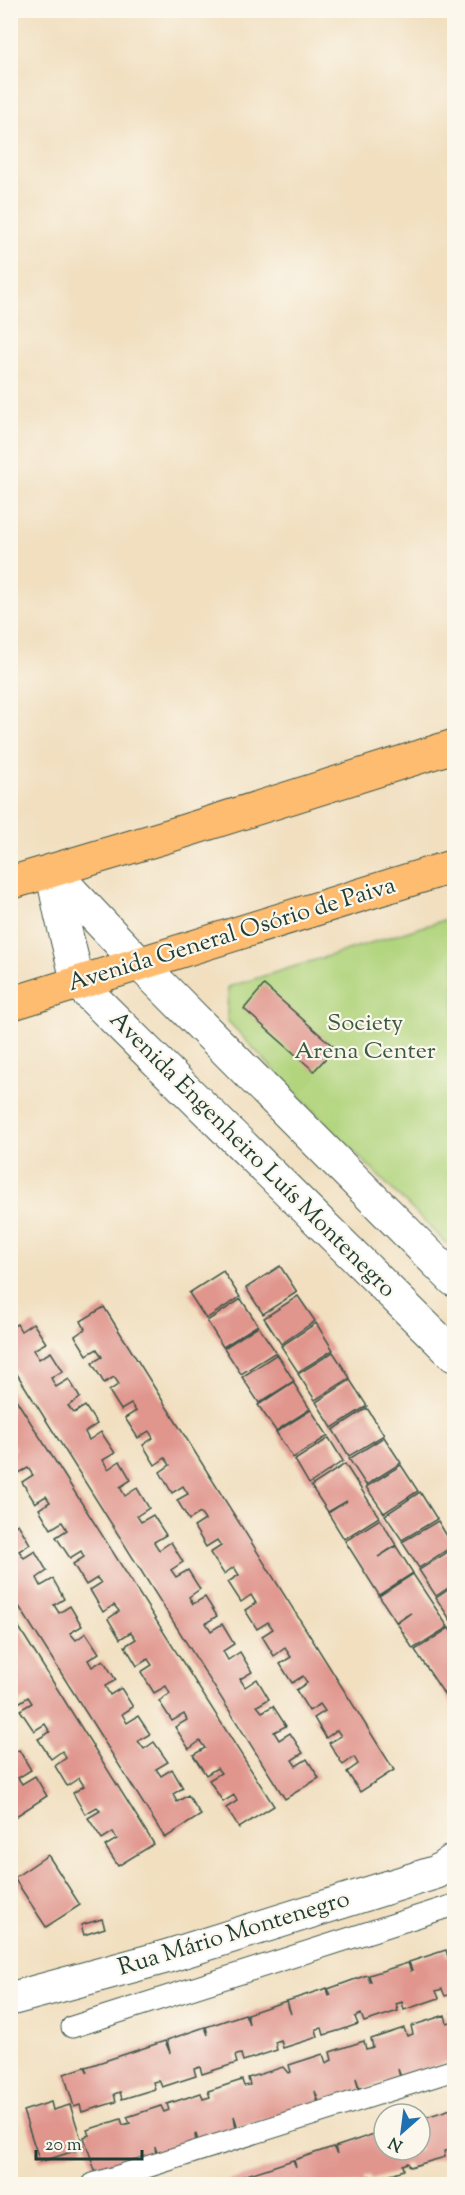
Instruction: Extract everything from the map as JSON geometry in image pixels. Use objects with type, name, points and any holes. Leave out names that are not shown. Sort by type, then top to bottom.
[{"type":"main road","points":[[10,883],[454,746]]},
{"type":"main road","name":"Avenida General Osório de Paiva","points":[[10,1004],[454,866]]},
{"type":"street","points":[[52,871],[139,963],[454,1280]]},
{"type":"street","points":[[52,871],[78,983]]},
{"type":"street","name":"Avenida Engenheiro Luís Montenegro","points":[[78,983],[454,1355]]},
{"type":"street","name":"Rua Mário Montenegro","points":[[10,1999],[165,1957],[436,1872],[454,1860]]},
{"type":"lane","points":[[72,2027],[454,1905]]},
{"type":"lane","points":[[93,2184],[454,2070]]},
{"type":"green space","name":"Society Arena Center","points":[[454,917],[454,1251],[298,1096],[227,1020],[228,987]]},
{"type":"building","points":[[264,985],[335,1048],[314,1071],[244,1009]]},
{"type":"building","points":[[280,1266],[297,1292],[263,1314],[246,1288]]},
{"type":"building","points":[[223,1271],[240,1297],[206,1319],[189,1293]]},
{"type":"building","points":[[298,1296],[315,1321],[281,1344],[264,1318]]},
{"type":"building","points":[[241,1299],[258,1325],[223,1347],[207,1321]]},
{"type":"building","points":[[104,1307],[394,1770],[360,1792],[347,1772],[358,1764],[354,1757],[343,1765],[329,1743],[341,1736],[337,1730],[326,1738],[314,1718],[325,1711],[320,1704],[309,1711],[296,1690],[307,1683],[303,1676],[292,1683],[280,1664],[291,1657],[285,1648],[274,1656],[262,1636],[273,1629],[268,1622],[257,1629],[245,1610],[256,1603],[251,1595],[241,1602],[228,1582],[239,1575],[234,1567],[224,1574],[210,1553],[221,1546],[217,1540],[206,1547],[194,1527],[205,1520],[200,1513],[189,1520],[177,1500],[188,1494],[183,1486],[172,1493],[160,1472],[170,1465],[165,1458],[155,1465],[143,1445],[153,1438],[149,1431],[138,1438],[125,1418],[136,1411],[131,1404],[121,1410],[109,1391],[119,1384],[114,1377],[104,1383],[92,1363],[102,1357],[97,1349],[87,1355],[75,1336],[85,1329],[81,1321]]},
{"type":"building","points":[[33,1323],[46,1343],[33,1350],[39,1359],[51,1352],[63,1371],[51,1378],[56,1387],[69,1379],[80,1398],[68,1406],[74,1413],[85,1406],[97,1424],[85,1432],[89,1440],[101,1432],[115,1453],[103,1460],[108,1469],[120,1461],[131,1480],[120,1487],[125,1496],[137,1488],[149,1508],[137,1516],[141,1522],[153,1515],[166,1535],[154,1542],[159,1550],[171,1542],[183,1562],[171,1570],[176,1577],[188,1570],[200,1589],[189,1597],[193,1604],[205,1597],[217,1616],[206,1623],[211,1631],[222,1624],[234,1644],[223,1651],[228,1660],[240,1652],[252,1672],[240,1679],[245,1687],[257,1679],[269,1699],[257,1706],[262,1712],[273,1706],[286,1726],[274,1732],[279,1740],[290,1733],[303,1753],[292,1760],[296,1766],[307,1759],[319,1778],[285,1799],[10,1363],[10,1328],[17,1324],[21,1331]]},
{"type":"building","points":[[316,1323],[333,1350],[298,1372],[281,1346]]},
{"type":"building","points":[[258,1326],[276,1352],[241,1374],[224,1348]]},
{"type":"building","points":[[333,1352],[350,1378],[315,1400],[298,1374]]},
{"type":"building","points":[[277,1354],[294,1381],[259,1403],[242,1377]]},
{"type":"building","points":[[350,1380],[367,1406],[332,1428],[316,1402]]},
{"type":"building","points":[[293,1382],[310,1409],[276,1431],[258,1405]]},
{"type":"building","points":[[10,1390],[274,1806],[239,1828],[226,1808],[237,1801],[234,1795],[223,1802],[209,1780],[221,1773],[217,1768],[206,1775],[193,1755],[205,1748],[200,1741],[189,1749],[175,1727],[187,1720],[184,1714],[172,1721],[159,1701],[170,1694],[166,1686],[154,1693],[141,1672],[152,1665],[148,1659],[137,1666],[125,1646],[136,1639],[131,1632],[120,1639],[108,1619],[119,1611],[114,1605],[103,1612],[90,1590],[101,1583],[97,1578],[86,1585],[73,1564],[84,1557],[81,1551],[70,1558],[56,1537],[67,1530],[62,1522],[51,1529],[39,1509],[50,1502],[46,1496],[35,1503],[22,1482],[33,1475],[28,1468],[17,1474],[10,1464],[10,1451],[16,1448],[10,1442]]},
{"type":"building","points":[[367,1408],[384,1435],[349,1456],[333,1430]]},
{"type":"building","points":[[311,1410],[328,1436],[293,1458],[276,1432]]},
{"type":"building","points":[[384,1437],[401,1463],[366,1485],[349,1459]]},
{"type":"building","points":[[329,1438],[343,1461],[309,1484],[295,1460]]},
{"type":"building","points":[[345,1464],[379,1517],[344,1539],[328,1513],[347,1501],[328,1512],[311,1486]]},
{"type":"building","points":[[401,1465],[418,1491],[384,1513],[366,1487]]},
{"type":"building","points":[[420,1492],[437,1519],[402,1540],[385,1515]]},
{"type":"building","points":[[380,1519],[396,1545],[378,1557],[396,1546],[413,1573],[379,1595],[345,1541]]},
{"type":"building","points":[[438,1521],[453,1546],[419,1568],[402,1542]]},
{"type":"building","points":[[18,1524],[30,1544],[19,1551],[24,1558],[35,1551],[47,1571],[37,1578],[41,1586],[53,1579],[64,1599],[54,1605],[59,1613],[70,1606],[82,1626],[70,1633],[76,1640],[86,1633],[99,1653],[88,1660],[92,1667],[103,1660],[116,1680],[105,1686],[110,1695],[121,1688],[133,1707],[122,1714],[127,1723],[138,1716],[150,1734],[138,1741],[144,1749],[154,1742],[168,1762],[156,1769],[161,1776],[172,1769],[183,1788],[173,1794],[177,1802],[188,1795],[201,1815],[165,1838],[10,1592],[10,1529]]},
{"type":"building","points":[[454,1548],[454,1584],[436,1596],[419,1570]]},
{"type":"building","points":[[413,1574],[448,1627],[413,1649],[397,1623],[411,1613],[396,1622],[379,1596]]},
{"type":"building","points":[[454,1586],[454,1623],[453,1624],[436,1598]]},
{"type":"building","points":[[10,1613],[154,1844],[118,1866],[105,1846],[117,1839],[113,1832],[102,1839],[88,1818],[100,1811],[97,1807],[85,1814],[73,1793],[84,1786],[79,1778],[67,1786],[55,1766],[66,1758],[62,1751],[51,1759],[38,1739],[50,1732],[45,1724],[34,1731],[20,1710],[32,1703],[28,1697],[17,1704],[10,1694],[10,1680],[15,1677],[10,1671]]},
{"type":"building","points":[[449,1628],[454,1636],[454,1709],[415,1650]]},
{"type":"building","points":[[19,1750],[31,1770],[18,1778],[22,1784],[35,1776],[47,1796],[10,1820],[10,1755]]},
{"type":"building","points":[[48,1855],[80,1905],[46,1927],[14,1878]]},
{"type":"building","points":[[102,1919],[105,1928],[84,1935],[81,1925]]},
{"type":"building","points":[[446,1950],[448,1957],[453,1956],[454,1960],[454,1994],[445,1996],[442,1989],[436,1991],[439,1998],[404,2010],[402,2002],[396,2004],[398,2011],[364,2022],[361,2014],[355,2017],[358,2024],[341,2030],[324,2035],[322,2028],[316,2029],[318,2037],[283,2048],[281,2040],[275,2042],[277,2050],[243,2061],[241,2054],[235,2056],[237,2063],[202,2074],[200,2067],[194,2069],[196,2076],[162,2087],[159,2080],[153,2082],[155,2089],[122,2099],[120,2092],[114,2094],[116,2102],[82,2112],[80,2105],[74,2107],[64,2074],[85,2067],[88,2073],[86,2067],[165,2041],[170,2053],[167,2040],[205,2027],[208,2035],[206,2027],[245,2014],[249,2024],[247,2014],[286,2001],[291,2014],[287,2001],[327,1988],[329,1996],[331,1995],[328,1989],[367,1975],[371,1982],[369,1975],[408,1963],[411,1971],[409,1962]]},
{"type":"building","points":[[445,2015],[447,2023],[454,2021],[454,2060],[401,2077],[398,2069],[400,2077],[360,2090],[356,2078],[359,2091],[319,2102],[315,2091],[318,2103],[238,2128],[234,2116],[236,2129],[198,2141],[196,2134],[196,2142],[158,2155],[155,2147],[156,2155],[96,2174],[84,2137],[89,2135],[87,2130],[121,2119],[123,2125],[130,2123],[127,2117],[161,2106],[164,2112],[169,2110],[167,2104],[201,2093],[203,2099],[210,2097],[208,2091],[242,2080],[244,2086],[250,2085],[248,2078],[283,2067],[288,2073],[291,2072],[289,2065],[323,2054],[326,2063],[332,2060],[330,2052],[364,2041],[366,2049],[370,2048],[373,2047],[371,2039],[404,2028],[407,2036],[413,2034],[411,2026]]},
{"type":"building","points":[[51,2102],[53,2110],[70,2105],[84,2148],[40,2162],[23,2111]]},
{"type":"building","points":[[454,2108],[454,2153],[451,2155],[449,2150],[444,2151],[445,2157],[432,2161],[432,2115]]},
{"type":"building","points":[[372,2135],[372,2162],[428,2162],[410,2167],[408,2163],[403,2165],[404,2170],[371,2180],[370,2176],[363,2178],[364,2184],[219,2184],[293,2160],[296,2167],[294,2160],[333,2147],[337,2154],[335,2147]]}]
